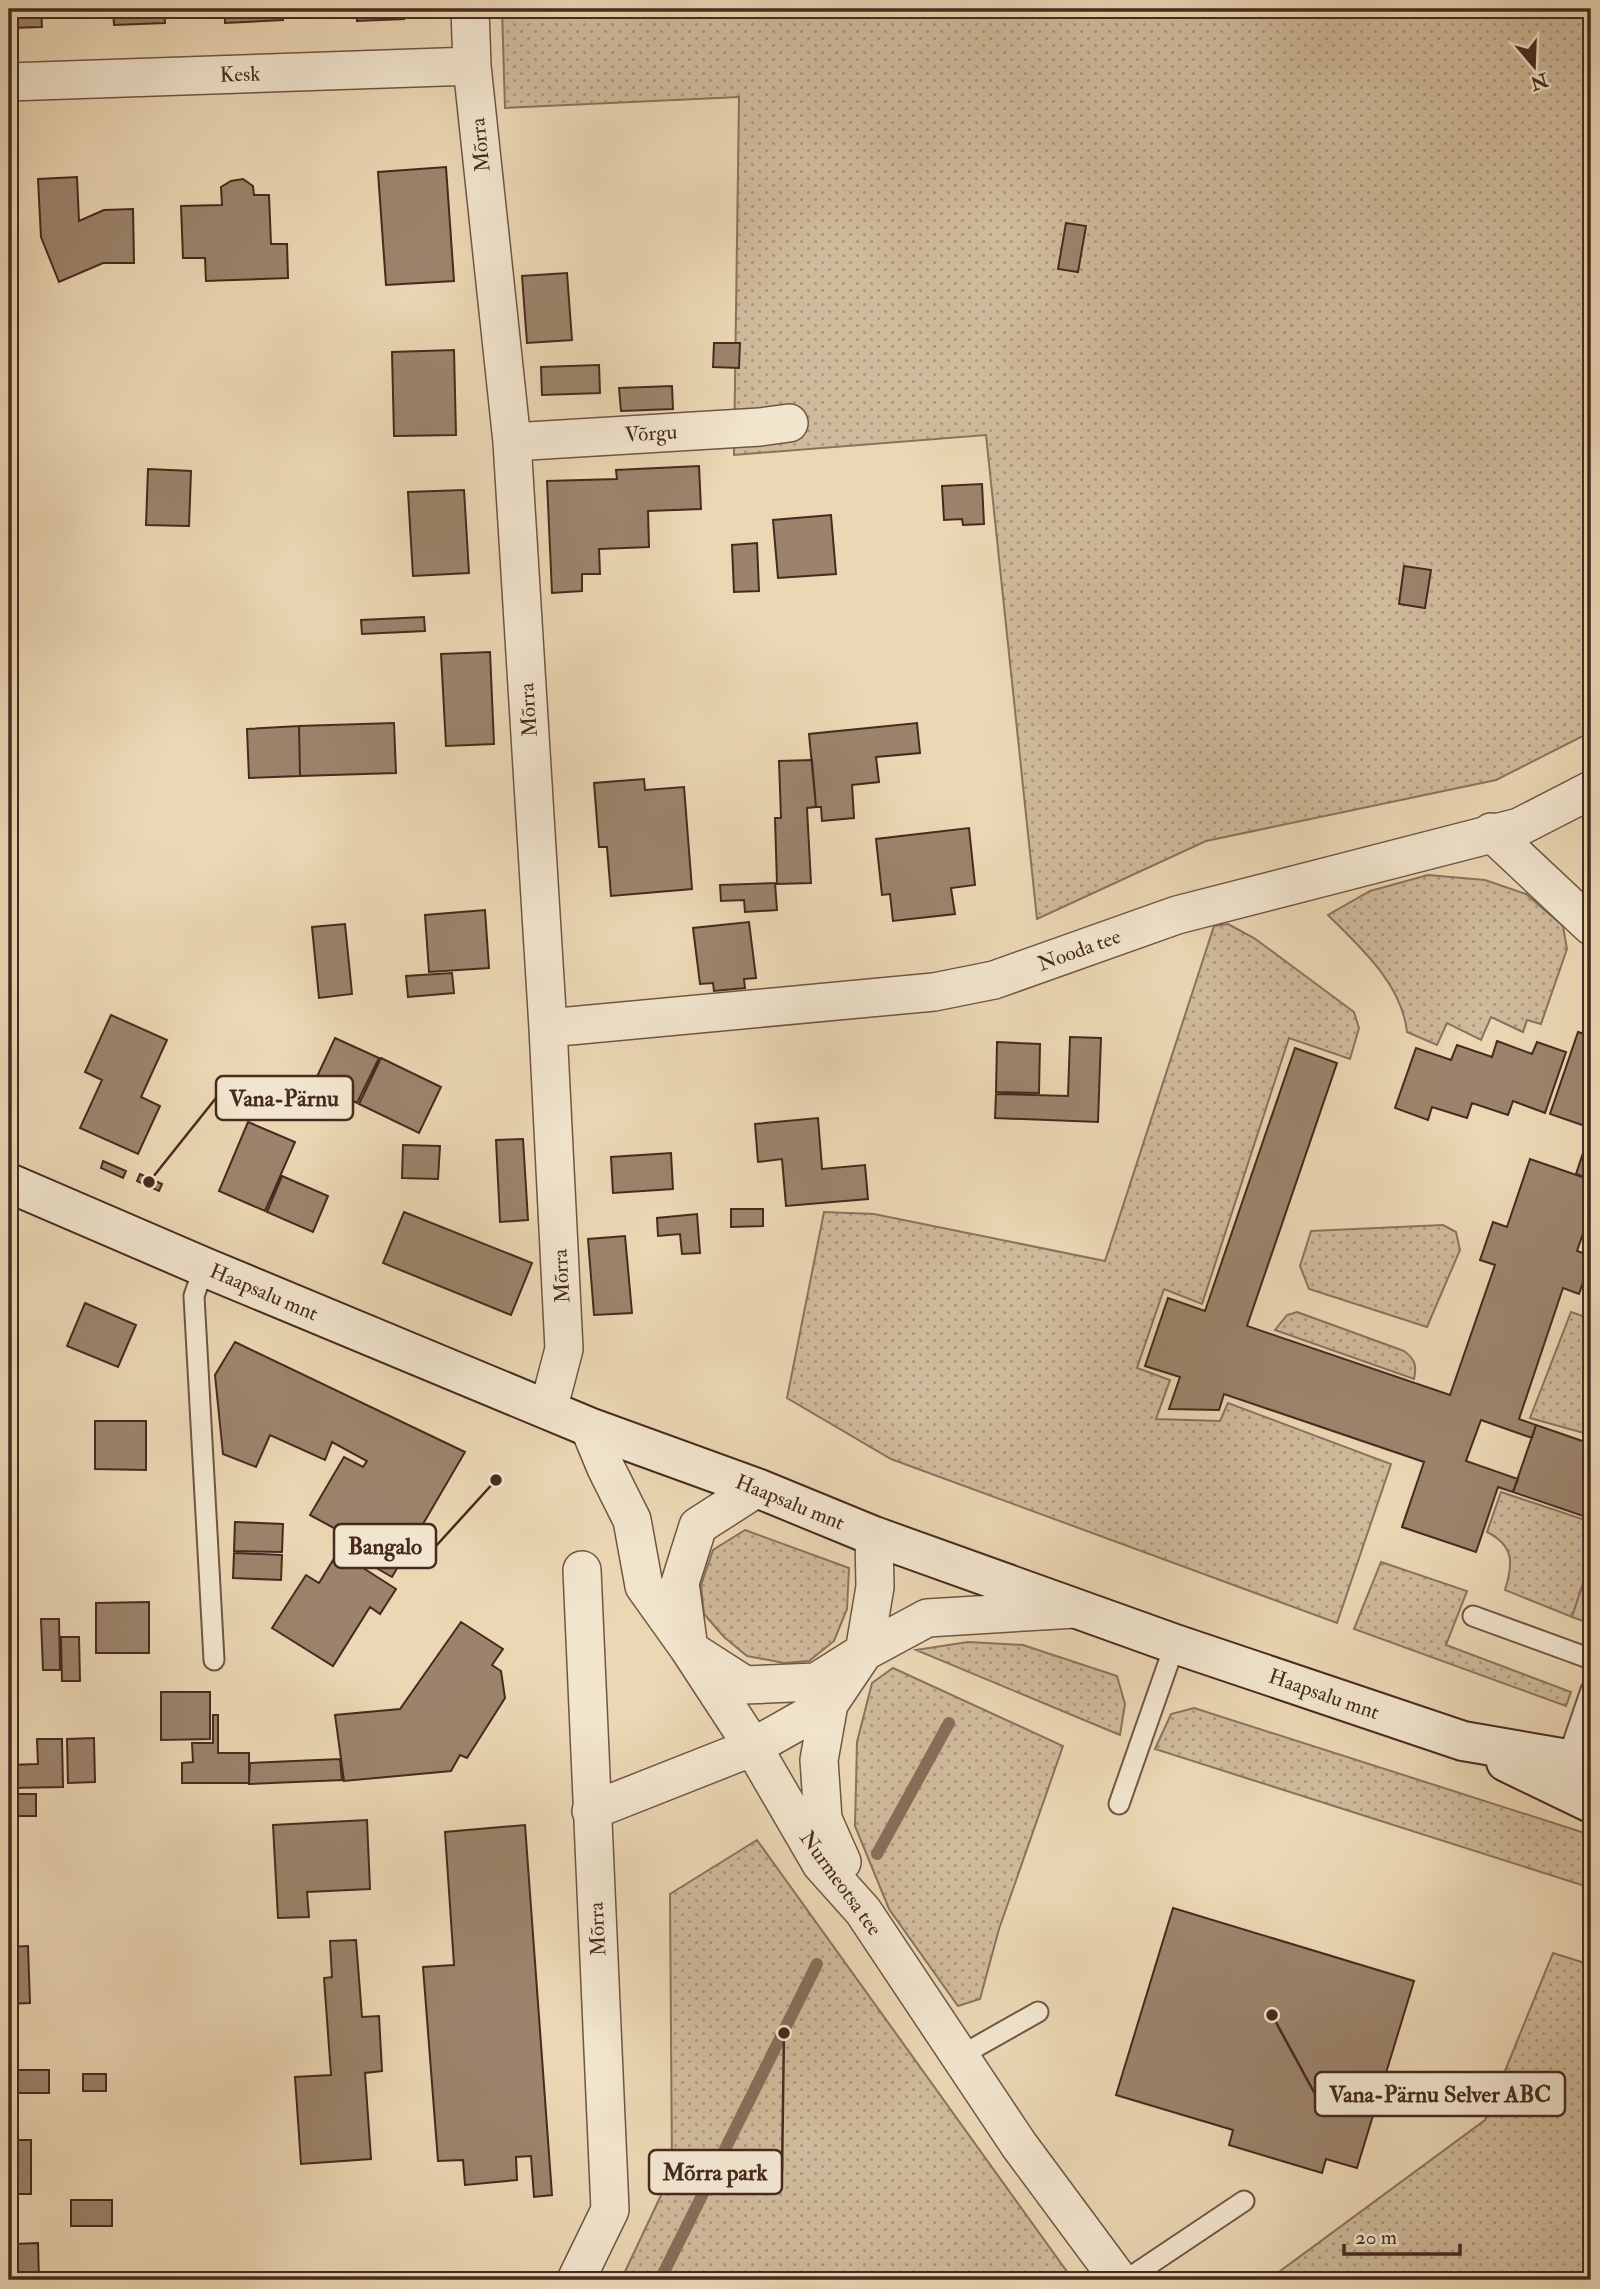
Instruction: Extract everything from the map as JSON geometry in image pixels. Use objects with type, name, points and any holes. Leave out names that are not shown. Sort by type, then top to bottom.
[{"type":"main road","name":"Haapsalu mnt","points":[[9,1183],[589,1427],[757,1488],[874,1536],[1175,1644],[1463,1741],[1572,1769],[1591,1803]]},
{"type":"street","name":"Mõrra","points":[[470,9],[472,66],[512,442],[548,1028],[564,1349],[548,1410]]},
{"type":"street","name":"Kesk","points":[[9,82],[472,66]]},
{"type":"street","name":"Võrgu","points":[[512,442],[789,422]]},
{"type":"street","name":"Nooda tee","points":[[548,1028],[934,992],[994,980],[1177,915],[1491,832],[1519,827],[1591,790]]},
{"type":"street","points":[[1491,832],[1591,926]]},
{"type":"street","name":"Nurmeotsa tee","points":[[589,1427],[632,1520],[645,1586],[753,1747],[821,1864],[863,1911],[1019,2145],[1119,2280]]},
{"type":"street","points":[[757,1488],[698,1526],[680,1583],[689,1649],[745,1685],[816,1682],[927,1618],[1075,1609]]},
{"type":"street","points":[[863,1911],[823,1819],[819,1760],[829,1704],[864,1652],[875,1587],[874,1536]]},
{"type":"street","name":"Mõrra","points":[[576,2280],[610,2210],[582,1570]]},
{"type":"street","points":[[591,1811],[753,1747],[829,1704]]},
{"type":"lane","points":[[204,1267],[194,1296],[214,1660]]},
{"type":"lane","points":[[1473,1616],[1591,1659]]},
{"type":"lane","points":[[1119,1804],[1175,1644]]},
{"type":"lane","points":[[1572,1769],[1591,1690]]},
{"type":"lane","points":[[960,2056],[1038,2012]]},
{"type":"lane","points":[[1126,2280],[1244,2201]]},
{"type":"green space","points":[[502,9],[1591,9],[1591,732],[1496,780],[1206,841],[1037,919],[986,435],[734,455],[739,97],[505,108]]},
{"type":"green space","points":[[1428,875],[1485,880],[1526,894],[1563,926],[1567,949],[1541,1024],[1527,1020],[1523,1032],[1491,1017],[1481,1040],[1447,1023],[1437,1045],[1407,1032],[1397,998],[1388,982],[1366,953],[1328,915],[1370,891]]},
{"type":"green space","points":[[1228,924],[1254,938],[1354,1012],[1359,1028],[1350,1059],[1289,1038],[1202,1304],[1164,1289],[1137,1368],[1170,1380],[1156,1419],[1220,1421],[1228,1403],[1391,1464],[1337,1623],[891,1459],[787,1398],[824,1212],[874,1214],[1105,1261],[1214,926]]},
{"type":"green space","points":[[1443,1225],[1456,1232],[1460,1250],[1427,1327],[1309,1289],[1300,1266],[1311,1231]]},
{"type":"green space","points":[[1297,1312],[1404,1351],[1414,1363],[1414,1379],[1275,1330],[1287,1315]]},
{"type":"green space","points":[[1571,1312],[1591,1319],[1591,1435],[1530,1418]]},
{"type":"green space","points":[[1501,1492],[1591,1522],[1591,1559],[1572,1617],[1505,1590],[1510,1572],[1510,1556],[1503,1543],[1487,1532]]},
{"type":"green space","points":[[745,1530],[849,1568],[847,1609],[834,1641],[809,1661],[784,1663],[747,1656],[724,1637],[704,1614],[701,1585],[713,1550]]},
{"type":"green space","points":[[1591,1559],[1591,1624],[1572,1617]]},
{"type":"green space","points":[[1381,1562],[1467,1591],[1446,1645],[1571,1692],[1566,1706],[1354,1629]]},
{"type":"green space","points":[[968,1642],[1023,1645],[1117,1676],[1125,1704],[1120,1735],[916,1650]]},
{"type":"green space","points":[[893,1668],[1063,1746],[999,1929],[980,1999],[958,2006],[889,1909],[855,1826],[857,1742],[872,1683]]},
{"type":"green space","points":[[1194,1708],[1591,1835],[1591,1888],[1155,1749],[1171,1714]]},
{"type":"green space","points":[[757,1840],[1073,2280],[621,2280],[672,2172],[670,1894]]},
{"type":"green space","points":[[1553,1953],[1591,1965],[1591,2280],[1268,2280],[1485,2120]]},
{"type":"building","points":[[9,9],[41,9],[42,27],[9,28]]},
{"type":"building","points":[[113,9],[164,9],[165,23],[114,25]]},
{"type":"building","points":[[225,9],[283,9],[283,20],[225,23]]},
{"type":"building","points":[[356,9],[403,9],[404,19],[357,21]]},
{"type":"building","points":[[446,167],[454,281],[386,285],[378,172]]},
{"type":"building","points":[[77,177],[79,221],[104,210],[133,209],[134,263],[103,263],[59,282],[41,237],[38,179]]},
{"type":"building","points":[[243,179],[253,186],[254,195],[269,195],[271,244],[287,244],[288,278],[206,281],[205,258],[183,258],[181,206],[222,205],[221,187],[231,181]]},
{"type":"building","points":[[1066,223],[1086,226],[1078,272],[1058,269]]},
{"type":"building","points":[[9,264],[12,264],[14,286],[9,286]]},
{"type":"building","points":[[567,273],[572,340],[527,343],[522,276]]},
{"type":"building","points":[[714,343],[740,343],[739,368],[713,367]]},
{"type":"building","points":[[454,350],[456,435],[394,436],[392,352]]},
{"type":"building","points":[[599,365],[600,393],[542,395],[541,367]]},
{"type":"building","points":[[672,386],[673,409],[621,411],[619,388]]},
{"type":"building","points":[[699,466],[701,509],[648,511],[649,547],[599,549],[600,574],[582,574],[582,591],[552,593],[547,481],[617,479],[616,470]]},
{"type":"building","points":[[148,469],[191,471],[189,526],[146,525]]},
{"type":"building","points":[[982,484],[984,524],[963,525],[962,519],[944,520],[942,486]]},
{"type":"building","points":[[464,490],[469,573],[413,576],[408,492]]},
{"type":"building","points":[[831,515],[836,574],[778,578],[773,520]]},
{"type":"building","points":[[757,543],[759,591],[734,592],[732,545]]},
{"type":"building","points":[[1404,566],[1431,570],[1425,608],[1399,604]]},
{"type":"building","points":[[424,617],[425,631],[362,634],[361,620]]},
{"type":"building","points":[[490,652],[494,744],[446,746],[441,654]]},
{"type":"building","points":[[394,723],[396,773],[300,776],[299,726]]},
{"type":"building","points":[[917,723],[920,753],[876,757],[879,782],[852,785],[854,818],[822,821],[821,807],[816,807],[809,734]]},
{"type":"building","points":[[299,726],[300,776],[249,778],[247,729]]},
{"type":"building","points":[[812,760],[816,807],[807,808],[811,883],[777,884],[775,818],[781,818],[779,761]]},
{"type":"building","points":[[644,779],[645,790],[684,787],[692,889],[611,896],[607,847],[599,847],[594,783]]},
{"type":"building","points":[[969,828],[975,885],[951,888],[955,914],[893,921],[890,894],[882,895],[876,839]]},
{"type":"building","points":[[775,883],[777,910],[745,912],[744,900],[721,901],[720,885]]},
{"type":"building","points":[[485,910],[489,968],[429,972],[425,915]]},
{"type":"building","points":[[749,922],[756,978],[744,979],[745,988],[714,991],[713,983],[700,984],[693,928]]},
{"type":"building","points":[[345,924],[352,994],[319,998],[312,927]]},
{"type":"building","points":[[452,973],[454,993],[408,997],[406,976]]},
{"type":"building","points":[[111,1015],[167,1040],[141,1097],[160,1106],[138,1154],[80,1128],[102,1080],[85,1072]]},
{"type":"building","points":[[1578,1032],[1591,1036],[1591,1128],[1550,1114]]},
{"type":"building","points":[[1070,1037],[1101,1038],[1098,1122],[995,1118],[996,1094],[1068,1096]]},
{"type":"building","points":[[335,1038],[379,1058],[357,1103],[314,1083]]},
{"type":"building","points":[[1497,1041],[1532,1054],[1537,1042],[1566,1052],[1545,1113],[1513,1101],[1508,1115],[1472,1103],[1467,1118],[1432,1107],[1428,1120],[1395,1108],[1416,1048],[1451,1060],[1457,1045],[1492,1057]]},
{"type":"building","points":[[997,1042],[1040,1044],[1039,1093],[996,1092]]},
{"type":"building","points":[[1295,1048],[1337,1063],[1247,1326],[1450,1395],[1495,1265],[1480,1260],[1493,1222],[1507,1227],[1530,1159],[1591,1180],[1591,1210],[1577,1251],[1591,1256],[1591,1259],[1579,1294],[1563,1288],[1519,1419],[1536,1425],[1532,1438],[1481,1420],[1466,1461],[1518,1479],[1513,1492],[1498,1487],[1476,1552],[1402,1527],[1424,1462],[1224,1394],[1219,1410],[1169,1409],[1180,1377],[1145,1366],[1168,1298],[1205,1311]]},
{"type":"building","points":[[381,1058],[441,1087],[419,1133],[359,1104]]},
{"type":"building","points":[[818,1118],[822,1169],[865,1165],[868,1199],[786,1206],[782,1159],[758,1162],[755,1124]]},
{"type":"building","points":[[248,1122],[295,1142],[265,1211],[219,1191]]},
{"type":"building","points":[[1591,1129],[1591,1179],[1576,1174]]},
{"type":"building","points":[[523,1139],[528,1220],[500,1222],[496,1140]]},
{"type":"building","points":[[403,1145],[440,1146],[438,1179],[402,1178]]},
{"type":"building","points":[[671,1153],[673,1189],[613,1193],[611,1157]]},
{"type":"building","points":[[103,1161],[126,1171],[123,1178],[101,1168]]},
{"type":"building","points":[[140,1174],[162,1184],[159,1191],[137,1181]]},
{"type":"building","points":[[282,1176],[328,1196],[313,1232],[267,1212]]},
{"type":"building","points":[[731,1209],[763,1209],[763,1226],[731,1227]]},
{"type":"building","points":[[404,1212],[532,1263],[511,1315],[383,1263]]},
{"type":"building","points":[[697,1214],[700,1253],[682,1254],[680,1234],[658,1236],[657,1218]]},
{"type":"building","points":[[625,1236],[632,1313],[594,1315],[588,1239]]},
{"type":"building","points":[[85,1303],[136,1325],[118,1367],[67,1346]]},
{"type":"building","points":[[235,1342],[465,1452],[392,1577],[336,1545],[343,1533],[310,1515],[344,1457],[363,1467],[367,1461],[332,1442],[325,1460],[270,1435],[256,1467],[223,1454],[215,1375]]},
{"type":"building","points":[[95,1421],[146,1421],[146,1470],[95,1469]]},
{"type":"building","points":[[1536,1425],[1591,1444],[1591,1501],[1586,1517],[1513,1492]]},
{"type":"building","points":[[235,1522],[283,1524],[282,1552],[234,1551]]},
{"type":"building","points":[[338,1552],[396,1589],[380,1614],[370,1607],[333,1666],[272,1628],[306,1575],[319,1583]]},
{"type":"building","points":[[234,1553],[282,1555],[281,1580],[233,1578]]},
{"type":"building","points":[[149,1602],[149,1653],[96,1653],[96,1603]]},
{"type":"building","points":[[41,1619],[59,1619],[60,1670],[43,1670]]},
{"type":"building","points":[[461,1622],[503,1649],[492,1665],[501,1671],[505,1698],[467,1758],[460,1755],[451,1771],[344,1781],[335,1715],[400,1709]]},
{"type":"building","points":[[61,1637],[79,1637],[80,1681],[62,1681]]},
{"type":"building","points":[[161,1692],[210,1692],[210,1739],[161,1740]]},
{"type":"building","points":[[213,1715],[218,1715],[218,1753],[249,1753],[249,1783],[182,1783],[182,1763],[193,1762],[192,1743],[213,1743]]},
{"type":"building","points":[[94,1738],[95,1782],[68,1783],[67,1739]]},
{"type":"building","points":[[37,1739],[62,1739],[63,1787],[9,1788],[9,1765],[38,1764]]},
{"type":"building","points":[[340,1759],[342,1780],[249,1784],[250,1763]]},
{"type":"building","points":[[9,1794],[36,1794],[36,1816],[9,1816]]},
{"type":"building","points":[[367,1820],[370,1889],[307,1892],[309,1917],[278,1918],[273,1825]]},
{"type":"building","points":[[525,1825],[552,2195],[534,2197],[531,2156],[516,2157],[517,2180],[465,2185],[463,2160],[438,2161],[423,1967],[454,1965],[445,1832]]},
{"type":"building","points":[[1173,1908],[1414,1981],[1357,2168],[1326,2159],[1322,2173],[1229,2145],[1233,2130],[1116,2095]]},
{"type":"building","points":[[356,1940],[362,2017],[379,2016],[382,2071],[365,2073],[371,2159],[301,2164],[295,2077],[331,2075],[324,1978],[332,1977],[330,1941]]},
{"type":"building","points":[[28,1946],[30,2003],[9,2004],[9,1947]]},
{"type":"building","points":[[9,2070],[49,2070],[49,2093],[9,2093]]},
{"type":"building","points":[[83,2074],[106,2074],[106,2091],[83,2091]]},
{"type":"building","points":[[9,2140],[31,2140],[31,2194],[9,2194]]},
{"type":"building","points":[[71,2200],[112,2200],[112,2226],[71,2226]]},
{"type":"building","points":[[9,2221],[13,2221],[14,2244],[38,2243],[39,2280],[9,2280]]},
{"type":"waterway","points":[[877,1854],[949,1723]]},
{"type":"waterway","points":[[660,2280],[817,1964]]},
{"type":"place","name":"Vana-Pärnu","points":[[149,1182]]},
{"type":"place","name":"Bangalo","points":[[496,1480]]},
{"type":"place","name":"Vana-Pärnu Selver ABC","points":[[1272,2015]]},
{"type":"place","name":"Mõrra park","points":[[784,2033]]}]
